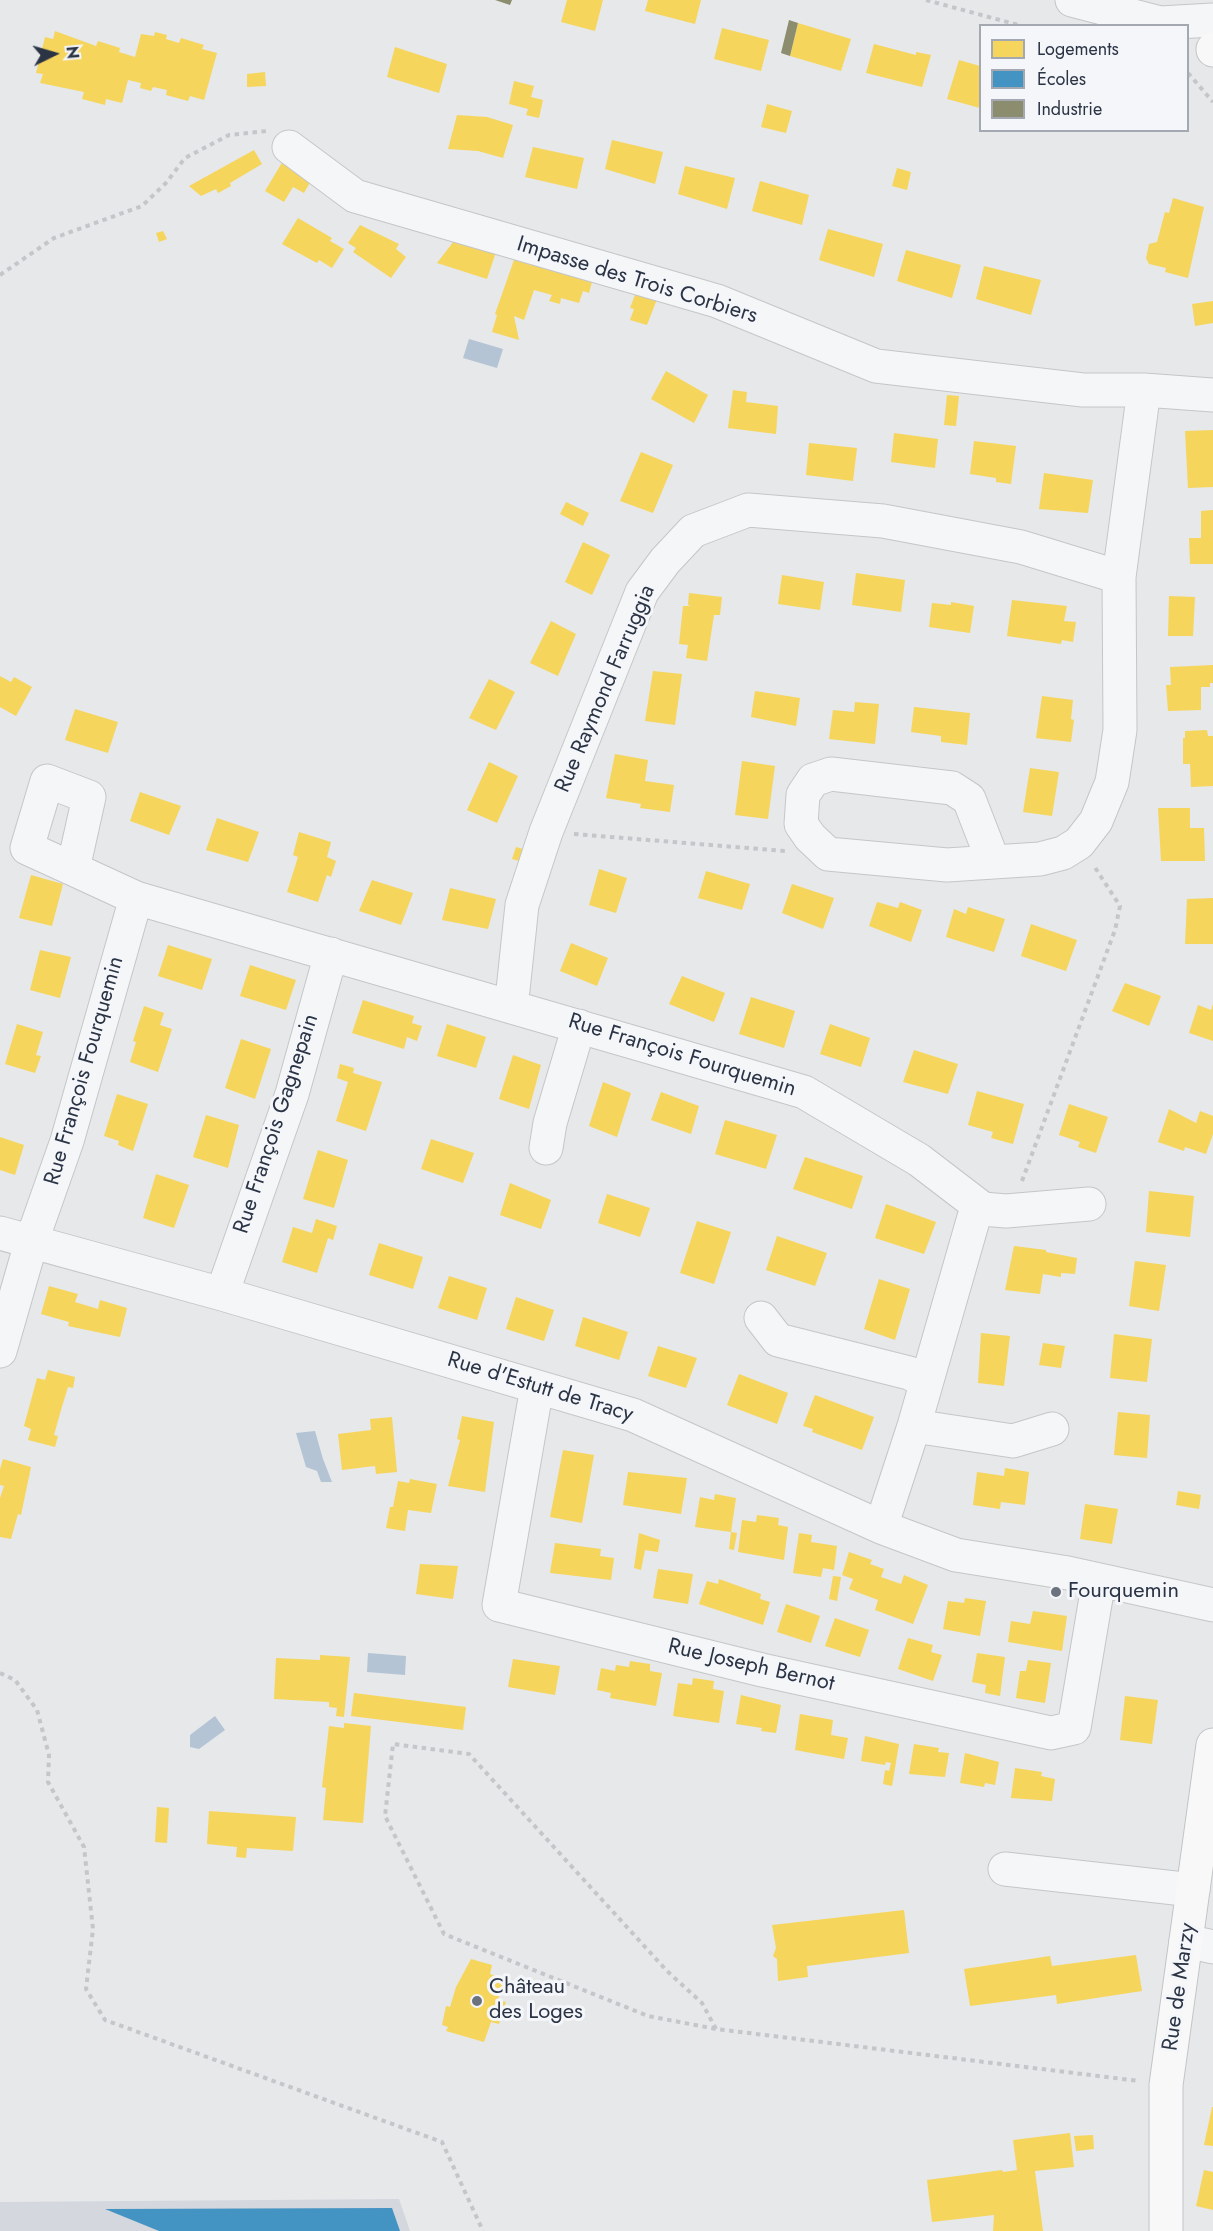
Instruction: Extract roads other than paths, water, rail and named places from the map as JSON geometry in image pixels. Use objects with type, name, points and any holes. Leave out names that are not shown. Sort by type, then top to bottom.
[{"type":"main road","name":"Rue de Marzy","points":[[1166,2231],[1166,2085],[1200,1944],[1193,1890],[1213,1745]]},
{"type":"street","points":[[1072,0],[1162,24],[1213,20]]},
{"type":"street","points":[[1189,43],[1213,64]]},
{"type":"street","name":"Impasse des Trois Corbiers","points":[[289,147],[355,196],[717,301],[876,366],[1083,390],[1143,390],[1213,395]]},
{"type":"street","points":[[993,861],[969,799],[952,788],[831,774],[813,780],[802,795],[801,824],[810,837],[828,854],[947,865],[1040,859],[1063,853],[1078,843],[1096,821],[1112,782],[1120,730],[1119,577],[1143,390]]},
{"type":"street","name":"Rue Raymond Farruggia","points":[[507,1004],[513,990],[522,905],[546,832],[642,592],[665,561],[693,531],[748,510],[883,521],[1021,546],[1119,577]]},
{"type":"street","name":"Rue François Fourquemin","points":[[73,869],[136,898],[804,1092],[919,1160],[995,1210]]},
{"type":"street","name":"Rue François Fourquemin","points":[[0,1351],[31,1243],[67,1141],[136,898]]},
{"type":"street","name":"Rue François Gagnepain","points":[[222,1294],[292,1094],[331,954]]},
{"type":"street","points":[[546,1148],[550,1123],[579,1026]]},
{"type":"street","points":[[881,1527],[914,1426],[974,1217],[995,1210],[1089,1204]]},
{"type":"street","name":"Rue d'Estutt de Tracy","points":[[0,1233],[222,1294],[633,1415],[881,1527],[956,1555],[1099,1580],[1213,1605]]},
{"type":"street","points":[[761,1318],[778,1340],[909,1373],[926,1381]]},
{"type":"street","name":"Rue Joseph Bernot","points":[[537,1387],[499,1605],[762,1670],[1051,1733],[1074,1728],[1099,1580]]},
{"type":"street","points":[[914,1426],[1013,1440],[1052,1429]]},
{"type":"street","name":"Rue d'Estutt de Tracy","points":[[1068,1574],[1086,1570],[1151,1583],[1161,1594]]},
{"type":"street","points":[[1005,1869],[1193,1890]]},
{"type":"water","points":[[469,339],[503,349],[497,368],[463,358]]},
{"type":"water","points":[[315,1431],[332,1482],[321,1482],[317,1471],[306,1467],[296,1433]]},
{"type":"water","points":[[368,1653],[406,1656],[405,1675],[367,1672]]},
{"type":"water","points":[[215,1716],[225,1730],[199,1749],[190,1747],[190,1735]]},
{"type":"place","name":"Fourquemin","points":[[1056,1592]]},
{"type":"place","name":"Château des Loges","points":[[477,2001]]}]
